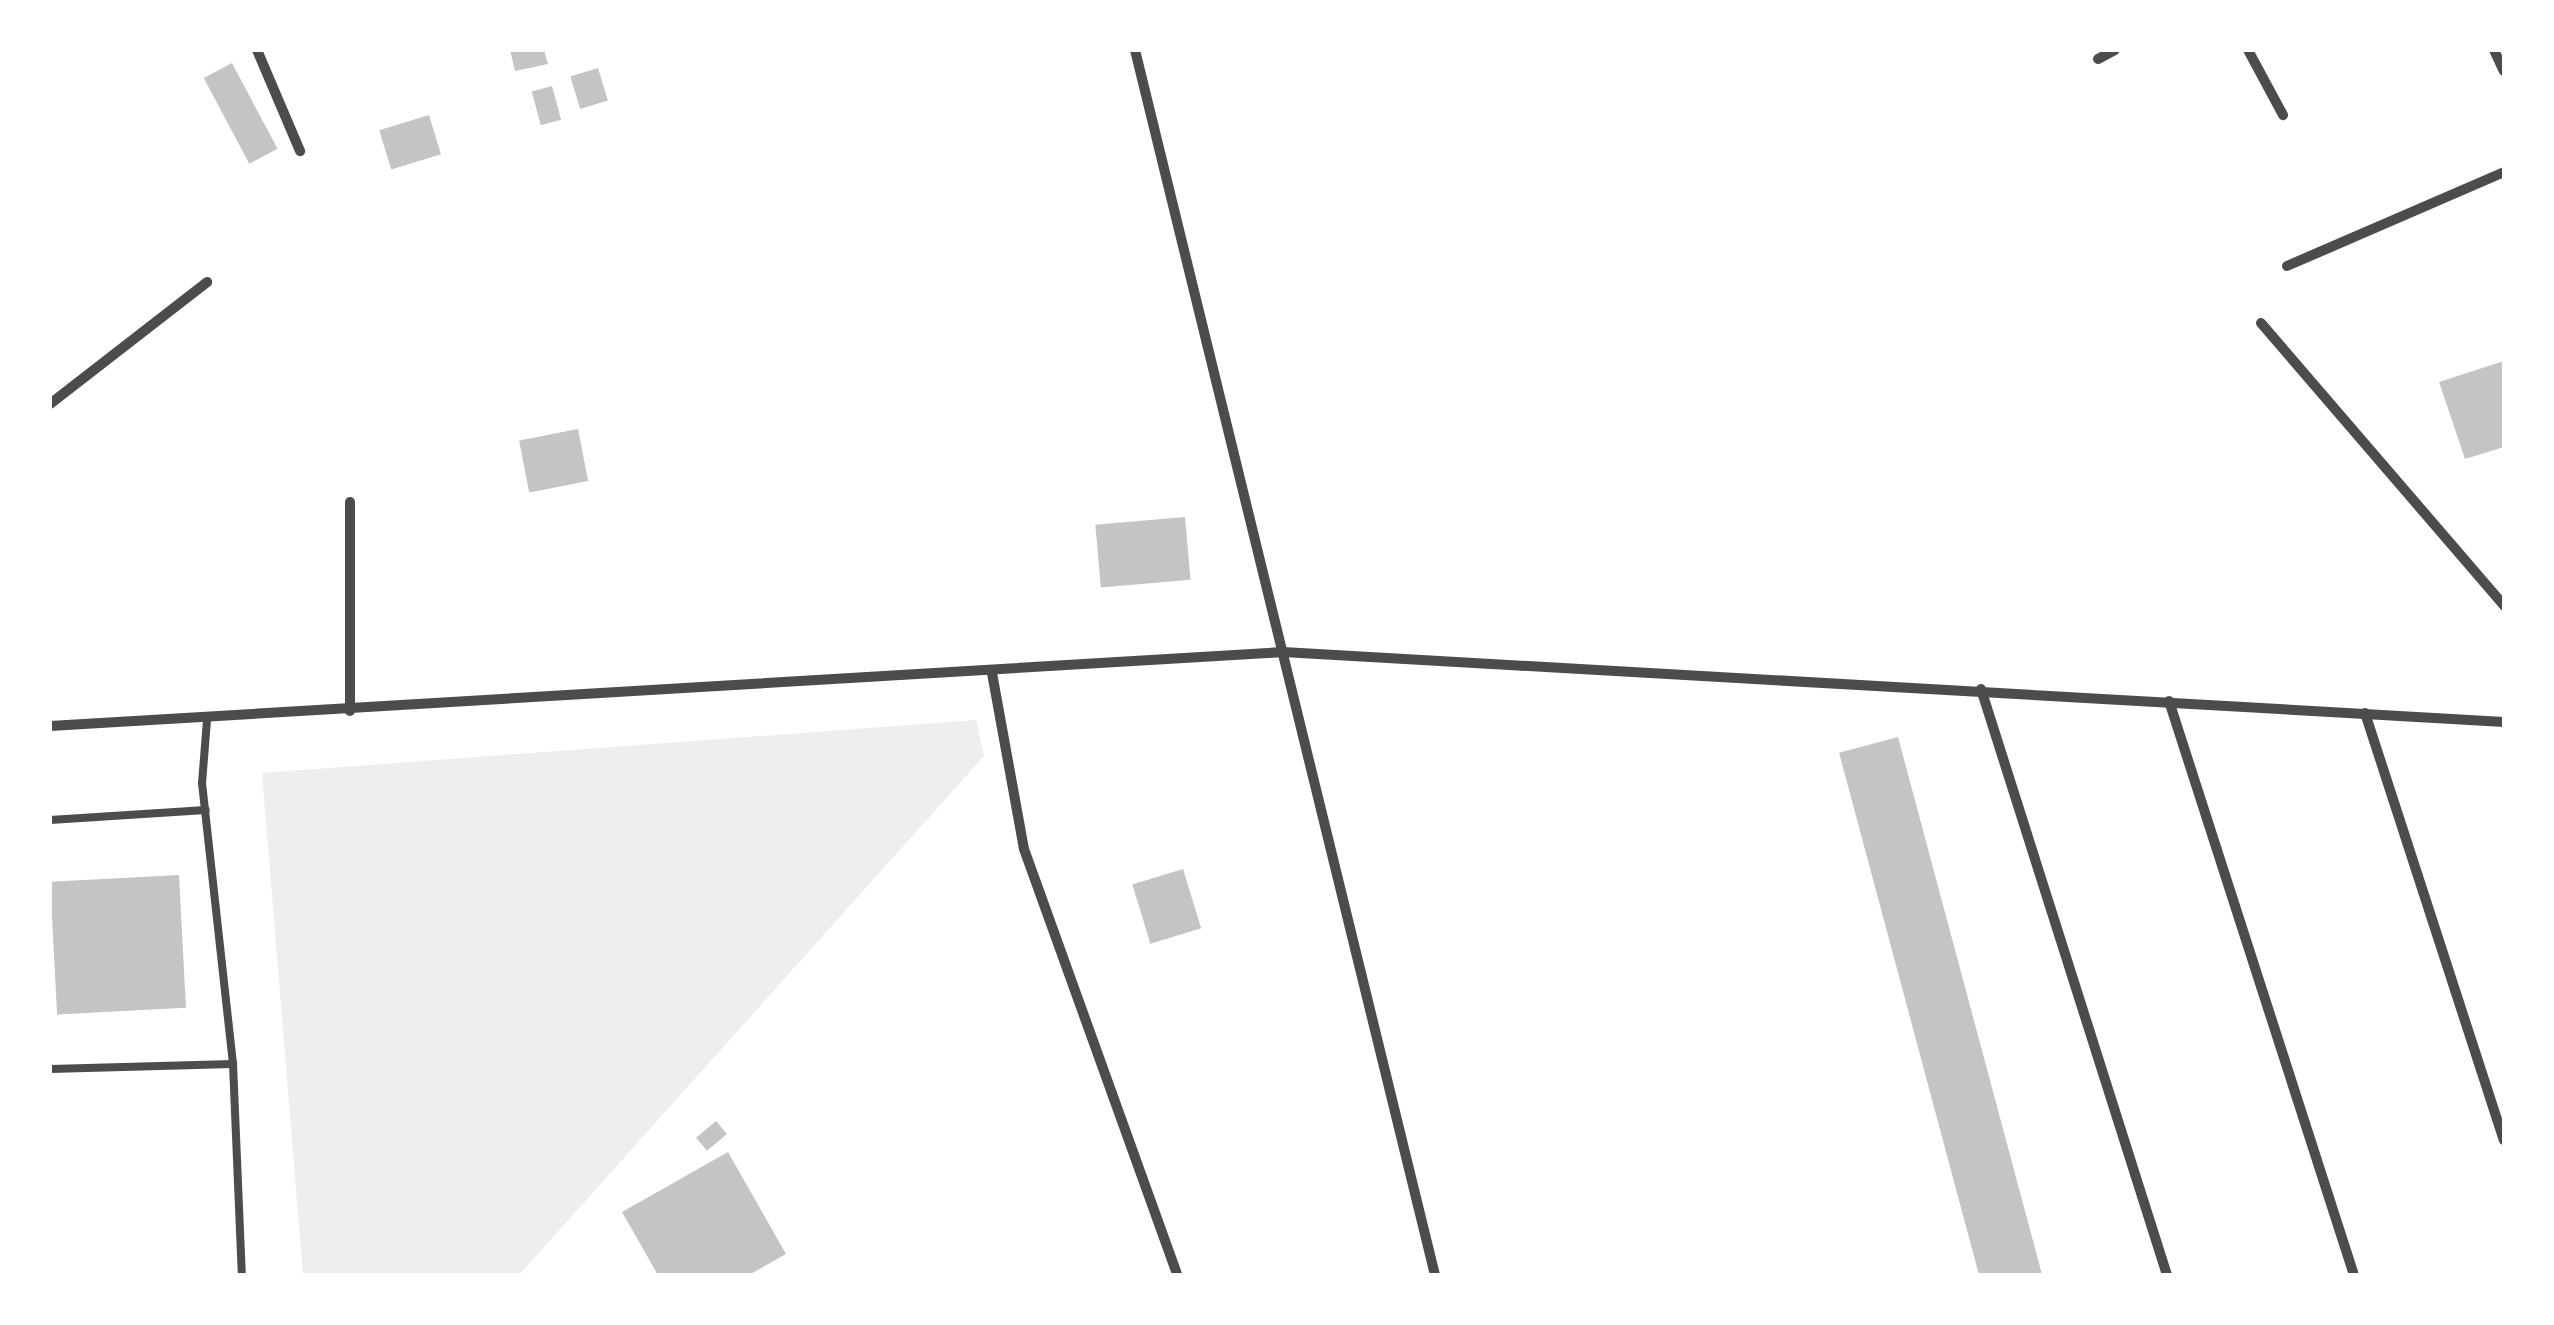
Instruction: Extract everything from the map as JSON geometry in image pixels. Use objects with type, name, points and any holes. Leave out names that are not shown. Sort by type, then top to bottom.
[{"type":"street","points":[[257,50],[300,150]]},
{"type":"street","points":[[1135,50],[1435,1275]]},
{"type":"street","points":[[2098,59],[2115,50]]},
{"type":"street","points":[[2248,50],[2283,116]]},
{"type":"street","points":[[2494,50],[2504,71]]},
{"type":"street","points":[[2287,266],[2504,172]]},
{"type":"street","points":[[50,404],[208,282]]},
{"type":"street","points":[[2261,323],[2504,606]]},
{"type":"street","points":[[350,502],[350,711]]},
{"type":"street","points":[[50,726],[992,673],[1283,652],[2504,722]]},
{"type":"street","points":[[992,673],[1024,849],[1177,1275]]},
{"type":"street","points":[[1980,689],[2167,1275]]},
{"type":"street","points":[[2168,701],[2354,1275]]},
{"type":"street","points":[[2365,713],[2504,1140]]},
{"type":"lane","points":[[206,720],[206,810],[233,1064],[242,1275]]},
{"type":"lane","points":[[50,820],[206,810]]},
{"type":"lane","points":[[50,1068],[233,1064]]},
{"type":"shaded area","points":[[976,720],[984,756],[519,1275],[303,1275],[262,773]]},
{"type":"building","points":[[510,50],[544,50],[548,64],[515,71]]},
{"type":"building","points":[[232,63],[278,149],[249,164],[204,78]]},
{"type":"building","points":[[598,68],[608,101],[580,109],[570,76]]},
{"type":"building","points":[[552,86],[561,120],[541,125],[532,91]]},
{"type":"building","points":[[429,115],[441,154],[391,169],[379,130]]},
{"type":"building","points":[[2504,361],[2504,447],[2465,459],[2439,382]]},
{"type":"building","points":[[578,429],[588,481],[529,492],[519,440]]},
{"type":"building","points":[[1185,517],[1190,580],[1101,588],[1095,525]]},
{"type":"building","points":[[1898,737],[2042,1275],[1979,1275],[1839,753]]},
{"type":"building","points":[[1183,869],[1201,928],[1150,944],[1132,884]]},
{"type":"building","points":[[179,875],[186,1008],[57,1015],[50,882]]},
{"type":"building","points":[[716,1121],[727,1134],[707,1151],[696,1138]]},
{"type":"building","points":[[728,1152],[786,1254],[749,1275],[658,1275],[622,1212]]}]
